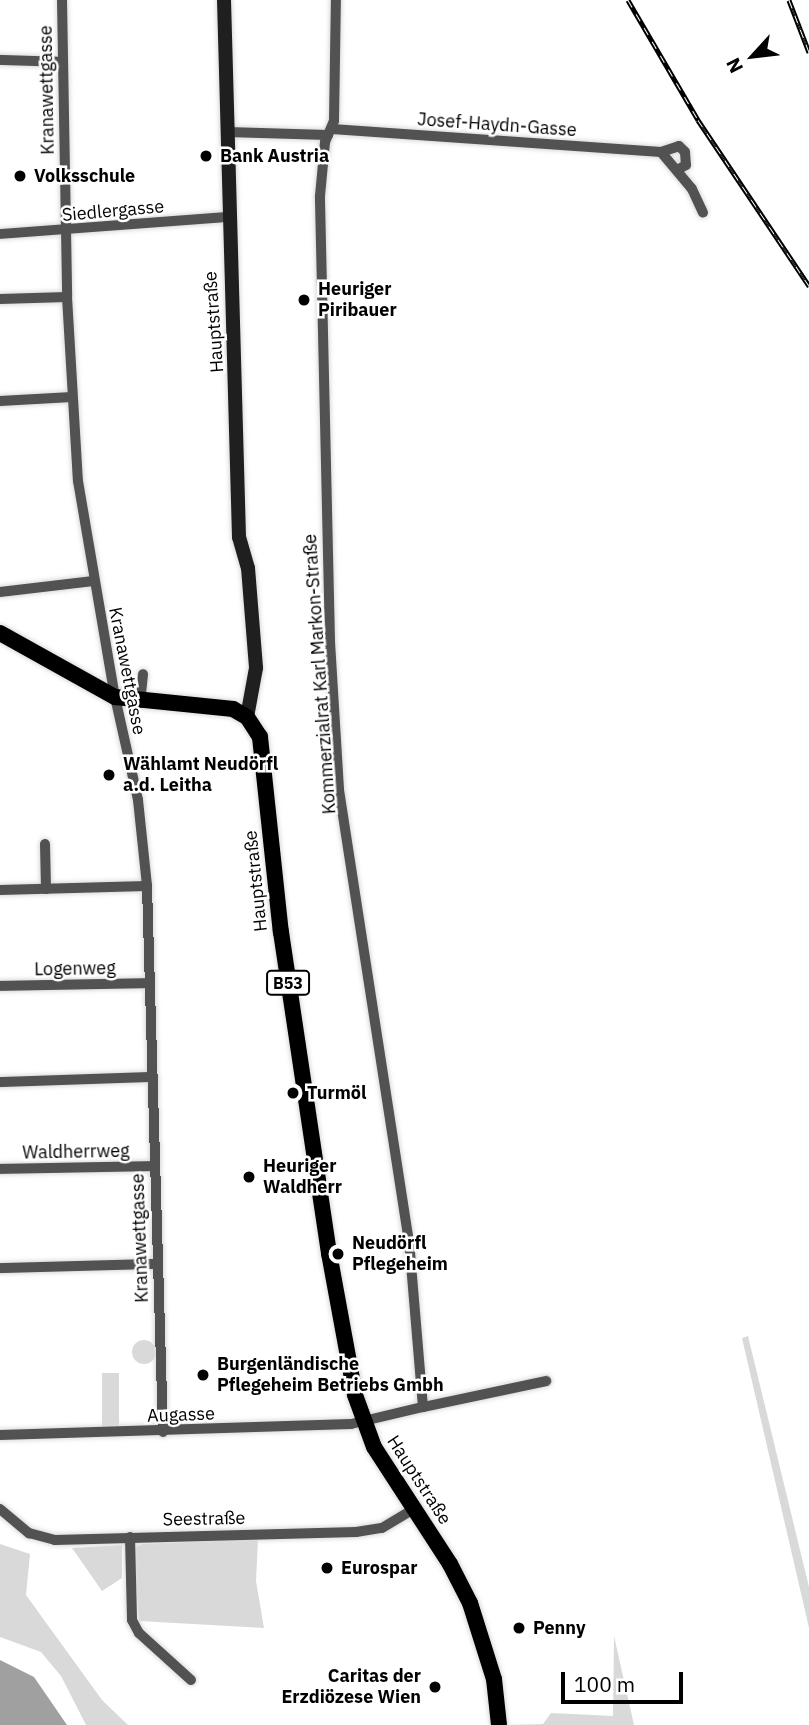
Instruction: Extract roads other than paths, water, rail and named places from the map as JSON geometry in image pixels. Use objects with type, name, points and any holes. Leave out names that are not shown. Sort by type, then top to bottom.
[{"type":"main road","points":[[0,634],[114,697],[140,703],[220,706],[247,717]]},
{"type":"main road","name":"Hauptstraße","points":[[247,717],[263,752],[284,955],[343,1340],[363,1421],[389,1474],[450,1564],[475,1615],[494,1679],[499,1725]]},
{"type":"street","name":"Kranawettgasse","points":[[62,0],[67,297],[78,481],[114,697],[138,800],[147,886],[152,1166],[163,1432]]},
{"type":"street","name":"Hauptstraße","points":[[223,0],[239,537],[248,568],[256,668],[247,717]]},
{"type":"street","name":"Kommerzialrat Karl Markon-Straße","points":[[336,0],[330,132],[320,196],[324,469],[339,789],[409,1242],[423,1407]]},
{"type":"street","points":[[0,60],[62,62]]},
{"type":"street","name":"Josef-Haydn-Gasse","points":[[227,132],[330,132],[661,152],[679,146],[685,152],[685,165],[677,170]]},
{"type":"street","name":"Josef-Haydn-Gasse","points":[[661,152],[677,170],[703,213]]},
{"type":"street","name":"Siedlergasse","points":[[0,234],[65,232],[228,217]]},
{"type":"street","points":[[0,299],[67,297]]},
{"type":"street","points":[[0,401],[72,397]]},
{"type":"street","points":[[0,592],[93,581]]},
{"type":"street","points":[[140,703],[143,674]]},
{"type":"street","points":[[45,844],[46,889]]},
{"type":"street","points":[[0,890],[147,886]]},
{"type":"street","name":"Logenweg","points":[[0,986],[150,983]]},
{"type":"street","points":[[0,1082],[152,1077]]},
{"type":"street","name":"Waldherrweg","points":[[0,1169],[152,1166]]},
{"type":"street","points":[[0,1268],[155,1264]]},
{"type":"street","points":[[363,1421],[546,1381]]},
{"type":"street","name":"Augasse","points":[[0,1435],[163,1432],[363,1421]]},
{"type":"street","name":"Seestraße","points":[[0,1510],[38,1537],[356,1532],[382,1528],[414,1509]]},
{"type":"street","points":[[130,1536],[132,1620],[139,1633],[191,1680]]},
{"type":"railway","points":[[628,0],[698,120],[809,286]]},
{"type":"railway","points":[[789,0],[809,52]]},
{"type":"place","name":"Bank Austria","points":[[206,156]]},
{"type":"place","name":"Volksschule","points":[[20,176]]},
{"type":"place","name":"Heuriger Piribauer","points":[[304,300]]},
{"type":"place","name":"Wählamt Neudörfl a.d. Leitha","points":[[109,775]]},
{"type":"place","name":"Turmöl","points":[[293,1093]]},
{"type":"place","name":"Heuriger Waldherr","points":[[249,1177]]},
{"type":"place","name":"Neudörfl Pflegeheim","points":[[338,1254]]},
{"type":"place","name":"Burgenländische Pflegeheim Betriebs Gmbh","points":[[203,1375]]},
{"type":"place","name":"Eurospar","points":[[327,1568]]},
{"type":"place","name":"Penny","points":[[519,1628]]},
{"type":"place","name":"Caritas der Erzdiözese Wien","points":[[435,1687]]}]
